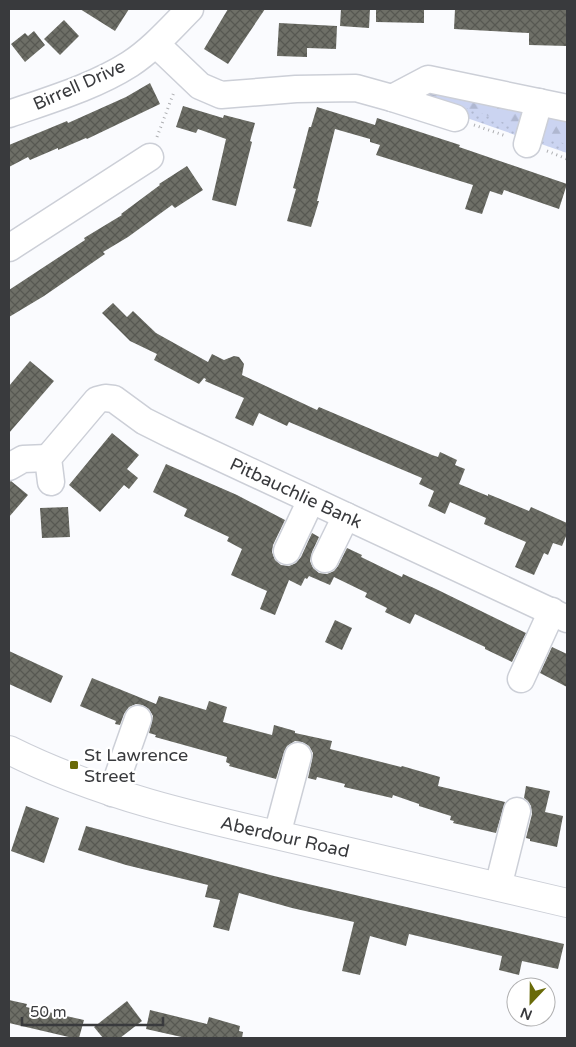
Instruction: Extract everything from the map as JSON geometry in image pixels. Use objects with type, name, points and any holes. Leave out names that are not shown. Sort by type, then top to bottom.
[{"type":"main road","name":"Aberdour Road","points":[[9,750],[36,764],[118,795],[169,810],[567,903]]},
{"type":"street","name":"Birrell Drive","points":[[9,114],[100,80],[130,64],[156,44],[190,9]]},
{"type":"street","points":[[156,44],[200,86],[221,95],[296,89],[356,88],[455,118]]},
{"type":"street","points":[[392,98],[428,79],[567,108]]},
{"type":"street","points":[[527,144],[539,102]]},
{"type":"street","points":[[9,248],[106,176],[150,157]]},
{"type":"street","name":"Pitbauchlie Bank","points":[[16,463],[50,470],[97,400],[105,398],[114,400],[144,421],[172,435],[559,615]]},
{"type":"street","points":[[287,551],[311,500]]},
{"type":"street","points":[[325,559],[346,516]]},
{"type":"street","points":[[521,678],[559,615]]},
{"type":"street","points":[[118,795],[143,722]]},
{"type":"street","points":[[277,836],[298,756]]},
{"type":"street","points":[[498,887],[517,811]]},
{"type":"path","points":[[150,157],[182,69]]},
{"type":"green space","points":[[427,85],[567,114],[567,153],[421,102]]},
{"type":"green space","points":[[427,85],[567,114],[567,144],[538,137],[481,113],[430,96]]},
{"type":"building","points":[[80,9],[129,9],[115,31]]},
{"type":"building","points":[[228,9],[265,9],[228,64],[204,49]]},
{"type":"building","points":[[341,9],[370,9],[369,28],[340,26]]},
{"type":"building","points":[[376,9],[424,9],[424,23],[376,22]]},
{"type":"building","points":[[455,9],[567,9],[567,46],[529,45],[529,33],[454,29]]},
{"type":"building","points":[[64,20],[79,36],[60,55],[44,39]]},
{"type":"building","points":[[279,23],[337,26],[336,49],[307,48],[307,57],[277,56]]},
{"type":"building","points":[[34,31],[45,45],[25,62],[11,44],[25,33],[28,36]]},
{"type":"building","points":[[150,83],[160,104],[87,139],[58,150],[58,148],[30,160],[28,157],[9,167],[9,145],[67,121],[68,123],[126,97]]},
{"type":"building","points":[[183,106],[223,118],[224,115],[255,123],[236,206],[212,200],[226,139],[198,129],[196,133],[176,127]]},
{"type":"building","points":[[317,107],[375,125],[377,118],[460,145],[459,147],[567,184],[559,209],[504,190],[502,195],[490,191],[482,214],[465,209],[473,185],[376,155],[380,145],[370,142],[370,139],[335,129],[317,201],[319,201],[311,227],[287,221],[296,189],[293,188],[309,127],[311,127]]},
{"type":"building","points":[[187,166],[203,190],[175,208],[172,205],[128,237],[103,252],[105,254],[44,296],[9,317],[9,290],[85,240],[84,238],[122,215],[159,184]]},
{"type":"building","points":[[113,303],[127,317],[133,311],[156,333],[208,362],[212,354],[224,360],[234,356],[239,357],[244,364],[242,375],[317,410],[319,407],[432,455],[438,457],[440,452],[457,460],[455,465],[465,469],[459,484],[529,511],[531,507],[567,523],[567,534],[562,546],[553,543],[548,555],[544,553],[534,575],[515,567],[526,542],[484,524],[486,518],[450,502],[445,514],[428,506],[434,491],[419,484],[422,478],[289,422],[287,426],[259,413],[253,426],[235,418],[244,398],[205,381],[206,379],[204,378],[199,384],[154,360],[157,354],[130,341],[102,313]]},
{"type":"building","points":[[30,361],[54,381],[9,433],[9,386]]},
{"type":"building","points":[[112,433],[139,455],[127,469],[138,478],[129,489],[124,485],[100,512],[69,485]]},
{"type":"building","points":[[166,464],[237,495],[285,520],[273,545],[272,552],[275,560],[281,565],[289,566],[296,563],[301,557],[312,533],[319,537],[310,561],[313,568],[319,573],[327,574],[334,571],[347,548],[402,577],[403,574],[526,633],[512,662],[415,614],[410,624],[385,612],[387,608],[365,597],[367,593],[334,577],[330,585],[309,576],[307,579],[305,578],[301,586],[289,580],[275,615],[260,609],[267,591],[231,575],[242,549],[227,541],[229,537],[184,516],[187,509],[153,492]]},
{"type":"building","points":[[11,481],[28,495],[9,517],[9,482]]},
{"type":"building","points":[[68,507],[70,537],[42,538],[40,508]]},
{"type":"building","points":[[335,620],[352,628],[342,650],[325,642]]},
{"type":"building","points":[[552,647],[567,654],[567,687],[540,673]]},
{"type":"building","points":[[9,651],[63,676],[51,703],[9,684]]},
{"type":"building","points":[[92,678],[156,704],[159,696],[206,710],[209,701],[227,707],[223,722],[272,735],[274,725],[295,731],[295,733],[332,741],[330,749],[440,777],[438,786],[505,802],[496,833],[453,823],[454,821],[450,820],[451,816],[393,795],[392,798],[344,787],[345,784],[317,777],[316,780],[308,778],[313,753],[309,746],[302,742],[295,741],[287,746],[276,779],[229,766],[230,764],[226,762],[227,757],[155,737],[156,735],[149,733],[153,716],[149,709],[142,705],[136,704],[129,707],[120,725],[115,724],[116,721],[80,706]]},
{"type":"building","points":[[526,786],[550,791],[545,812],[563,816],[557,847],[530,841],[530,839],[526,838],[532,814],[531,806],[524,798]]},
{"type":"building","points":[[26,806],[59,818],[44,863],[11,851]]},
{"type":"building","points":[[86,826],[274,876],[564,944],[558,969],[522,961],[519,975],[499,970],[502,956],[409,934],[406,946],[370,936],[360,975],[342,971],[354,922],[292,908],[239,893],[229,931],[213,927],[220,900],[205,897],[208,885],[126,865],[78,850]]},
{"type":"building","points":[[9,1000],[27,1004],[26,1007],[84,1020],[79,1038],[9,1023]]},
{"type":"building","points":[[127,1001],[142,1021],[120,1038],[103,1038],[94,1027]]},
{"type":"building","points":[[150,1010],[207,1024],[209,1017],[240,1026],[239,1031],[243,1032],[242,1038],[186,1038],[146,1029]]},
{"type":"place","name":"St Lawrence Street","points":[[74,765]]}]
